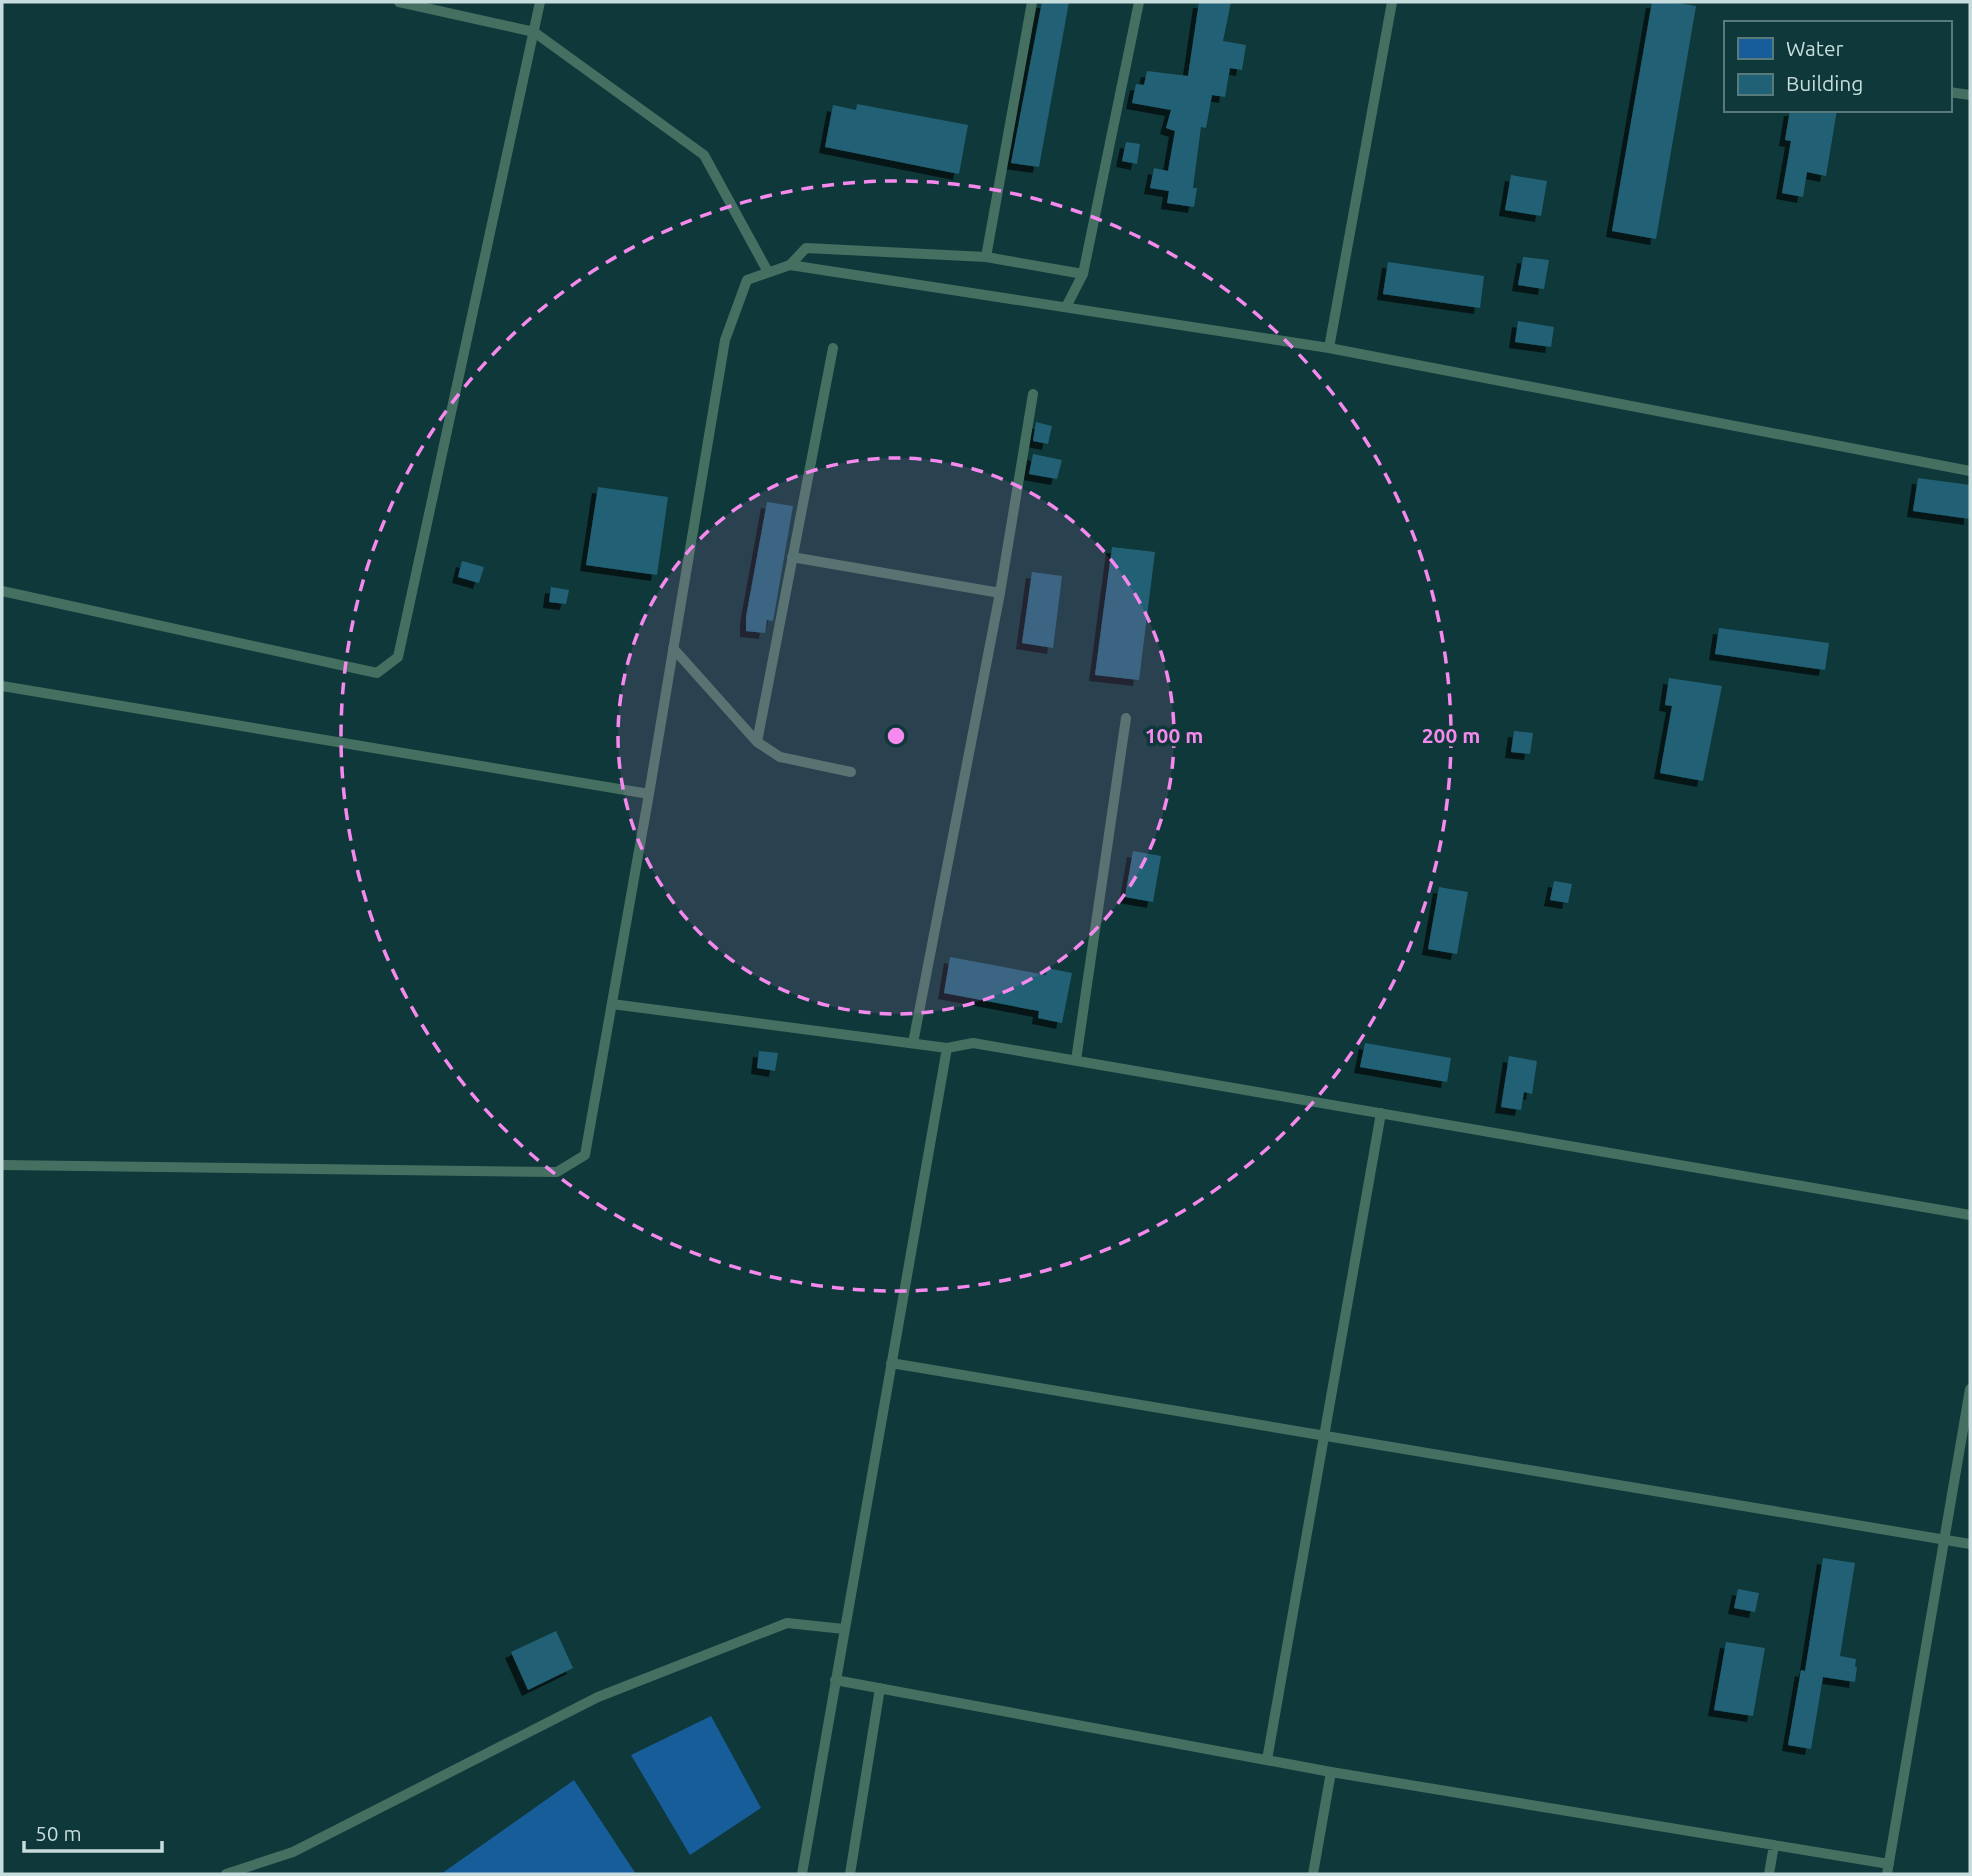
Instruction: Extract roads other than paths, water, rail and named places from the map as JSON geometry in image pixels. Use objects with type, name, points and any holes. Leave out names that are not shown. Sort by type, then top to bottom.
[{"type":"lane","points":[[399,2],[534,32],[704,155],[768,272]]},
{"type":"lane","points":[[2,591],[377,673],[398,657],[540,2]]},
{"type":"lane","points":[[986,257],[1032,2]]},
{"type":"lane","points":[[1066,307],[1083,274],[1139,2]]},
{"type":"lane","points":[[1329,348],[1392,2]]},
{"type":"lane","points":[[1951,92],[1970,94]]},
{"type":"lane","points":[[790,265],[806,248],[986,257],[1083,274]]},
{"type":"lane","points":[[2,1166],[557,1172],[585,1155],[725,340],[747,280],[768,272],[790,265],[1329,348],[1970,471]]},
{"type":"lane","points":[[757,742],[832,348]]},
{"type":"lane","points":[[913,1043],[1000,593],[1033,394]]},
{"type":"lane","points":[[792,557],[1000,593]]},
{"type":"lane","points":[[673,648],[757,742],[780,757],[851,772]]},
{"type":"lane","points":[[2,685],[649,794]]},
{"type":"lane","points":[[1076,1060],[1126,718]]},
{"type":"lane","points":[[612,1004],[947,1048],[973,1042],[1970,1215]]},
{"type":"lane","points":[[802,1874],[947,1048]]},
{"type":"lane","points":[[1267,1760],[1381,1113]]},
{"type":"lane","points":[[891,1363],[1970,1544]]},
{"type":"lane","points":[[835,1680],[1331,1772],[1774,1845],[1888,1869],[1970,1390]]},
{"type":"lane","points":[[226,1874],[293,1852],[598,1697],[788,1623],[844,1629]]},
{"type":"lane","points":[[850,1874],[880,1688]]},
{"type":"lane","points":[[1313,1874],[1331,1772]]},
{"type":"lane","points":[[1769,1874],[1774,1845]]},
{"type":"water","points":[[711,1716],[761,1808],[690,1855],[631,1755]]},
{"type":"water","points":[[574,1780],[636,1874],[441,1874]]}]
